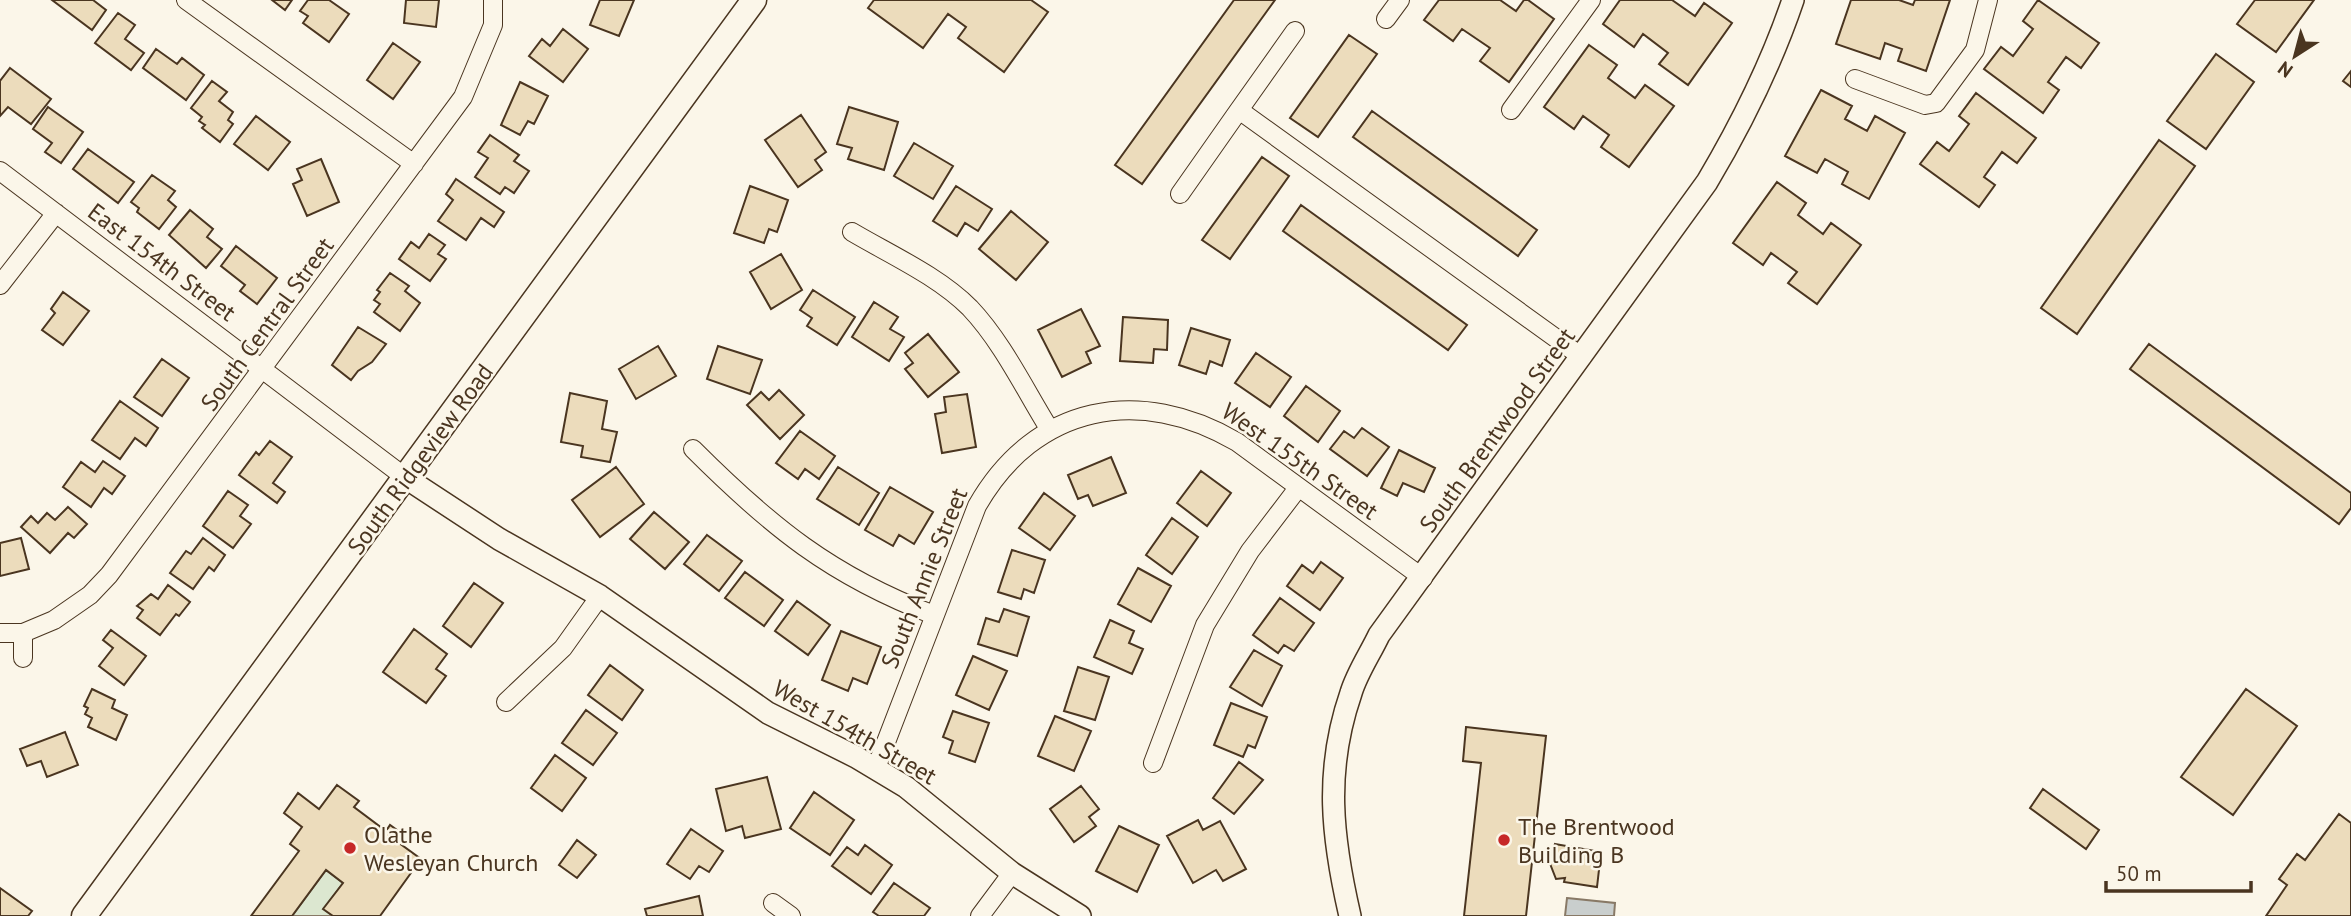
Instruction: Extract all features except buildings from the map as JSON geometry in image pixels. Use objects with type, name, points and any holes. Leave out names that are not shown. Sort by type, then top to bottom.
[{"type":"main road","name":"South Ridgeview Road","points":[[84,916],[754,0]]},
{"type":"street","points":[[186,0],[414,164]]},
{"type":"street","name":"South Central Street","points":[[23,633],[54,620],[90,595],[109,575],[264,369],[463,97],[493,25],[493,0]]},
{"type":"street","points":[[1386,19],[1400,0]]},
{"type":"street","points":[[1511,110],[1591,0]]},
{"type":"street","name":"South Brentwood Street","points":[[1350,916],[1333,832],[1333,782],[1351,691],[1380,635],[1707,182],[1745,117],[1775,53],[1793,0]]},
{"type":"street","points":[[1855,79],[1925,105],[1937,103],[1975,50],[1988,0]]},
{"type":"street","points":[[1180,194],[1295,31]]},
{"type":"street","points":[[1239,110],[1582,357]]},
{"type":"street","name":"East 154th Street","points":[[0,171],[406,478]]},
{"type":"street","name":"East 154th Street","points":[[0,285],[56,213]]},
{"type":"street","points":[[852,232],[948,289],[968,307],[985,326],[1050,430]]},
{"type":"street","name":"West 155th Street","points":[[1050,430],[1099,414],[1127,410],[1182,416],[1206,424],[1237,442],[1423,578]]},
{"type":"street","name":"South Annie Street","points":[[876,768],[963,538],[991,481],[1018,453],[1050,430]]},
{"type":"street","points":[[693,449],[764,517],[818,559],[862,584],[934,615]]},
{"type":"street","name":"West 154th Street","points":[[406,478],[499,539],[600,596],[768,713],[876,768],[942,814],[1012,873],[1080,916]]},
{"type":"street","points":[[1153,763],[1205,625],[1250,551],[1298,488]]},
{"type":"street","points":[[506,702],[563,648],[600,596]]},
{"type":"street","points":[[0,633],[23,633],[23,658]]},
{"type":"street","points":[[980,916],[1012,873]]},
{"type":"street","points":[[774,903],[791,916]]},
{"type":"green space","points":[[326,870],[343,883],[324,909],[333,916],[292,916]]},
{"type":"shaded area","points":[[1567,898],[1615,903],[1614,916],[1565,916]]},
{"type":"place","name":"The Brentwood Building B","points":[[1504,840]]},
{"type":"place","name":"Olathe Wesleyan Church","points":[[350,848]]}]
